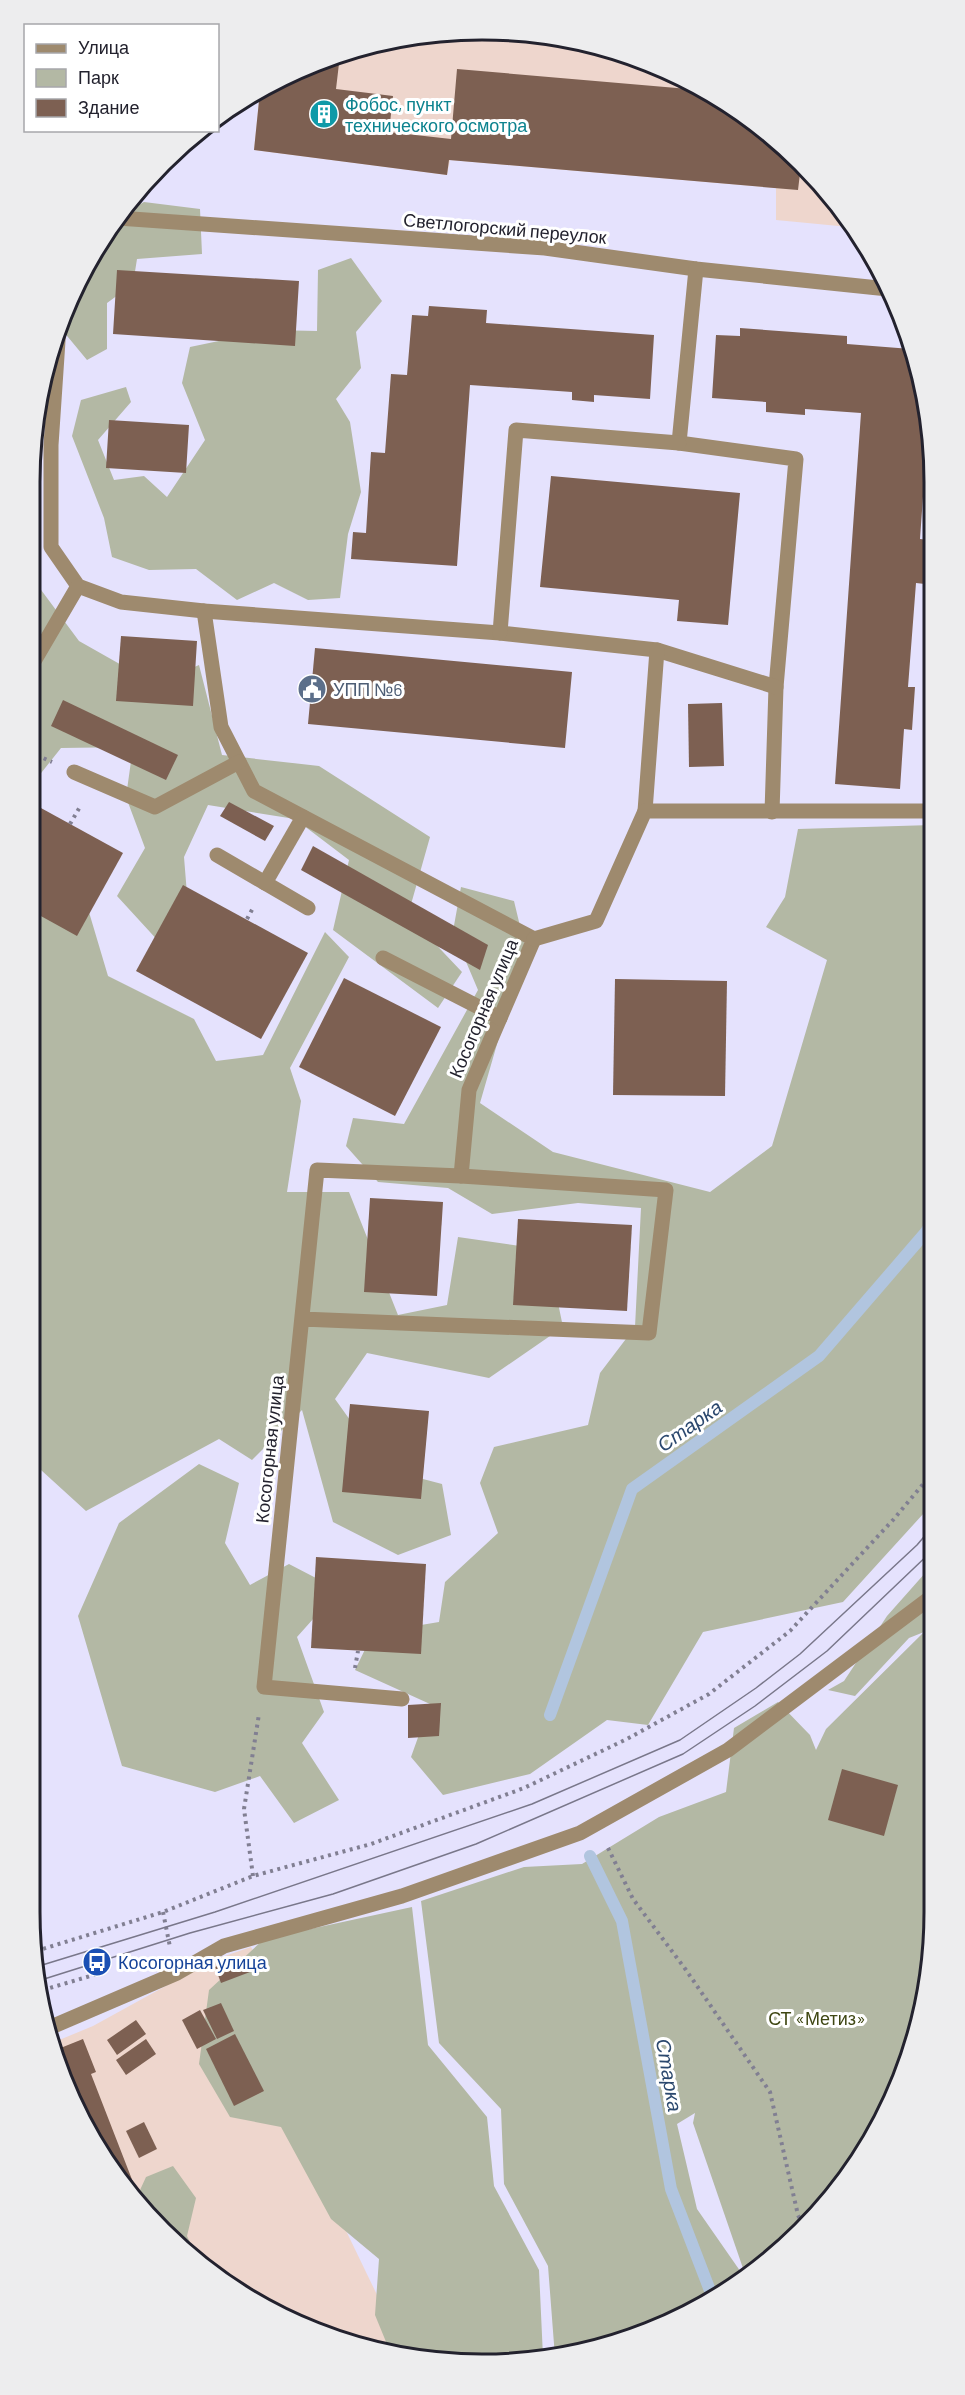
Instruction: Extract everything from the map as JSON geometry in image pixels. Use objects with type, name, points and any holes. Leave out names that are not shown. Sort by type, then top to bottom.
[{"type":"street","name":"Светлогорский переулок","points":[[128,219],[545,248],[696,269],[880,288]]},
{"type":"street","points":[[679,443],[696,269]]},
{"type":"street","points":[[51,387],[44,444],[51,547],[78,586],[121,602],[204,611],[500,633],[657,650],[776,687]]},
{"type":"street","points":[[500,633],[516,430],[679,443],[796,459],[776,687],[772,812]]},
{"type":"street","points":[[40,651],[78,586]]},
{"type":"street","name":"Косогорная улица","points":[[204,611],[220,727],[254,791],[534,939],[469,1090],[461,1176],[317,1170],[264,1687]]},
{"type":"street","points":[[534,939],[596,921],[645,811],[657,650]]},
{"type":"street","points":[[74,772],[155,807],[239,762]]},
{"type":"street","points":[[645,811],[924,811]]},
{"type":"street","points":[[265,883],[303,817]]},
{"type":"street","points":[[217,855],[309,908]]},
{"type":"street","points":[[384,958],[500,1018]]},
{"type":"street","points":[[302,1319],[649,1333],[666,1190],[461,1176]]},
{"type":"street","points":[[56,2025],[177,1973],[224,1946],[402,1896],[580,1833],[728,1750],[924,1603]]},
{"type":"street","points":[[264,1687],[402,1699]]},
{"type":"path","points":[[42,1949],[163,1912],[253,1876],[371,1844],[524,1788],[627,1739],[710,1694],[790,1631],[893,1520],[924,1483]]},
{"type":"path","points":[[253,1876],[244,1809],[264,1687]]},
{"type":"path","points":[[596,1823],[633,1899],[686,1970],[770,2092],[800,2220]]},
{"type":"path","points":[[163,1912],[172,1953]]},
{"type":"shaded area","points":[[482,40],[540,44],[625,64],[652,74],[704,100],[752,132],[774,150],[815,191],[842,226],[776,220],[776,188],[450,160],[447,175],[254,150],[259,102],[313,74],[368,56],[425,44]]},
{"type":"shaded area","points":[[251,1947],[270,1979],[280,2094],[402,2347],[340,2331],[313,2321],[261,2295],[213,2263],[191,2245],[150,2204],[115,2158],[86,2108],[74,2082],[60,2040],[93,2026],[213,1960]]},
{"type":"green space","points":[[144,202],[200,209],[202,254],[137,259],[133,284],[107,303],[107,349],[87,360],[66,335],[86,287],[100,261],[138,205]]},
{"type":"green space","points":[[351,258],[382,301],[356,332],[361,368],[336,399],[350,422],[361,492],[348,534],[340,598],[308,600],[274,583],[237,600],[196,569],[149,570],[112,557],[104,518],[72,436],[81,400],[126,387],[131,402],[98,440],[114,480],[144,476],[167,497],[205,440],[182,383],[190,347],[271,330],[317,331],[318,270]]},
{"type":"green space","points":[[40,588],[79,641],[155,684],[199,665],[222,755],[319,766],[430,837],[408,915],[462,972],[438,1008],[333,930],[349,860],[295,819],[208,805],[184,857],[189,919],[161,944],[117,896],[145,848],[126,797],[133,747],[61,748],[40,774]]},
{"type":"green space","points":[[924,825],[924,1513],[843,1602],[703,1632],[648,1725],[607,1720],[530,1774],[443,1795],[411,1757],[430,1704],[355,1670],[373,1633],[439,1622],[445,1582],[498,1533],[480,1483],[494,1447],[588,1425],[600,1373],[635,1327],[641,1208],[578,1203],[492,1214],[448,1188],[378,1182],[346,1146],[353,1118],[404,1124],[478,990],[453,931],[461,887],[514,901],[525,947],[480,1103],[553,1152],[710,1192],[772,1146],[827,960],[766,927],[785,897],[798,829]]},
{"type":"green space","points":[[40,874],[83,892],[108,976],[194,1019],[216,1061],[263,1055],[325,932],[349,957],[290,1068],[301,1101],[287,1192],[349,1192],[398,1315],[447,1305],[458,1237],[547,1250],[563,1327],[489,1378],[367,1353],[335,1399],[385,1469],[442,1484],[451,1535],[398,1555],[333,1522],[302,1410],[252,1460],[219,1439],[86,1511],[40,1469]]},
{"type":"green space","points":[[199,1464],[239,1483],[225,1543],[250,1585],[289,1564],[339,1590],[297,1637],[324,1712],[302,1743],[339,1800],[294,1823],[260,1776],[215,1792],[122,1766],[78,1616],[119,1523]]},
{"type":"green space","points":[[924,1574],[924,1632],[909,1638],[855,1696],[828,1690],[844,1681],[887,1616]]},
{"type":"green space","name":"СТ «Метиз»","points":[[924,1632],[924,1941],[916,1999],[891,2082],[865,2134],[833,2182],[795,2225],[743,2269],[693,2123],[695,2113],[677,2124],[697,2209],[740,2271],[704,2295],[652,2321],[597,2339],[554,2349],[548,2266],[504,2184],[501,2109],[439,2043],[421,1901],[524,1867],[582,1864],[659,1817],[726,1792],[734,1728],[778,1702],[810,1735],[816,1750],[826,1729]]},
{"type":"green space","points":[[412,1907],[428,2045],[487,2117],[494,2186],[539,2270],[543,2351],[511,2354],[454,2354],[387,2344],[375,2315],[379,2259],[331,2219],[281,2127],[230,2117],[199,2064],[209,1990],[264,1939]]},
{"type":"green space","points":[[173,2166],[196,2198],[187,2236],[191,2245],[140,2191],[146,2177]]},
{"type":"building","points":[[339,64],[336,89],[393,96],[389,132],[451,139],[457,69],[683,88],[752,132],[800,175],[798,190],[449,160],[447,175],[254,150],[259,102],[287,86]]},
{"type":"building","points":[[117,270],[299,281],[295,346],[113,334]]},
{"type":"building","points":[[429,306],[487,310],[486,323],[654,335],[650,399],[594,395],[594,402],[572,400],[572,392],[470,385],[457,566],[351,559],[353,532],[366,533],[371,452],[385,453],[391,374],[407,375],[412,315],[428,316]]},
{"type":"building","points":[[740,328],[847,336],[847,344],[903,348],[916,396],[924,454],[920,539],[924,539],[924,584],[916,583],[908,687],[915,687],[912,730],[904,729],[900,789],[835,784],[861,413],[805,409],[805,415],[766,412],[766,402],[712,398],[716,335],[740,336]]},
{"type":"building","points":[[109,420],[189,425],[186,473],[106,468]]},
{"type":"building","points":[[551,476],[740,493],[728,625],[677,621],[679,600],[540,587]]},
{"type":"building","points":[[121,636],[197,641],[193,706],[116,701]]},
{"type":"building","points":[[315,648],[572,672],[565,748],[308,724]]},
{"type":"building","points":[[63,700],[178,755],[166,780],[51,726]]},
{"type":"building","points":[[722,703],[724,766],[689,767],[688,704]]},
{"type":"building","points":[[229,802],[274,826],[265,841],[220,816]]},
{"type":"building","points":[[40,807],[123,853],[77,936],[40,916]]},
{"type":"building","points":[[313,846],[488,945],[480,970],[301,870]]},
{"type":"building","points":[[183,885],[308,953],[261,1039],[136,971]]},
{"type":"building","points":[[344,978],[441,1027],[395,1116],[299,1067]]},
{"type":"building","points":[[615,979],[727,981],[725,1096],[613,1095]]},
{"type":"building","points":[[370,1198],[443,1202],[437,1296],[364,1292]]},
{"type":"building","points":[[518,1219],[632,1225],[627,1311],[513,1305]]},
{"type":"building","points":[[350,1404],[429,1411],[421,1499],[342,1492]]},
{"type":"building","points":[[316,1557],[426,1564],[421,1654],[311,1648]]},
{"type":"building","points":[[441,1703],[439,1736],[408,1738],[408,1705]]},
{"type":"building","points":[[842,1769],[898,1785],[884,1836],[828,1820]]},
{"type":"building","points":[[245,1956],[250,1972],[221,1983],[215,1967]]},
{"type":"building","points":[[221,2003],[234,2031],[217,2039],[203,2010]]},
{"type":"building","points":[[200,2010],[216,2039],[197,2049],[182,2020]]},
{"type":"building","points":[[136,2020],[146,2034],[117,2055],[107,2040]]},
{"type":"building","points":[[235,2034],[264,2091],[234,2106],[206,2049]]},
{"type":"building","points":[[83,2039],[96,2072],[91,2074],[134,2184],[115,2158],[86,2108],[62,2047]]},
{"type":"building","points":[[146,2039],[156,2054],[126,2075],[116,2060]]},
{"type":"building","points":[[144,2122],[157,2149],[139,2158],[126,2131]]},
{"type":"waterway","name":"Старка","points":[[550,1715],[632,1489],[819,1356],[924,1234]]},
{"type":"waterway","name":"Старка","points":[[590,1856],[622,1921],[671,2189],[710,2291]]},
{"type":"tram line","points":[[43,1965],[215,1912],[532,1804],[680,1740],[756,1688],[800,1654],[924,1537]]},
{"type":"tram line","points":[[45,1979],[190,1933],[333,1894],[476,1844],[683,1754],[755,1706],[827,1651],[924,1559]]},
{"type":"place","name":"Фобос, пункт технического осмотра","points":[[324,114]]},
{"type":"place","name":"УПП №6","points":[[312,689]]},
{"type":"place","name":"Косогорная улица","points":[[97,1962]]}]
